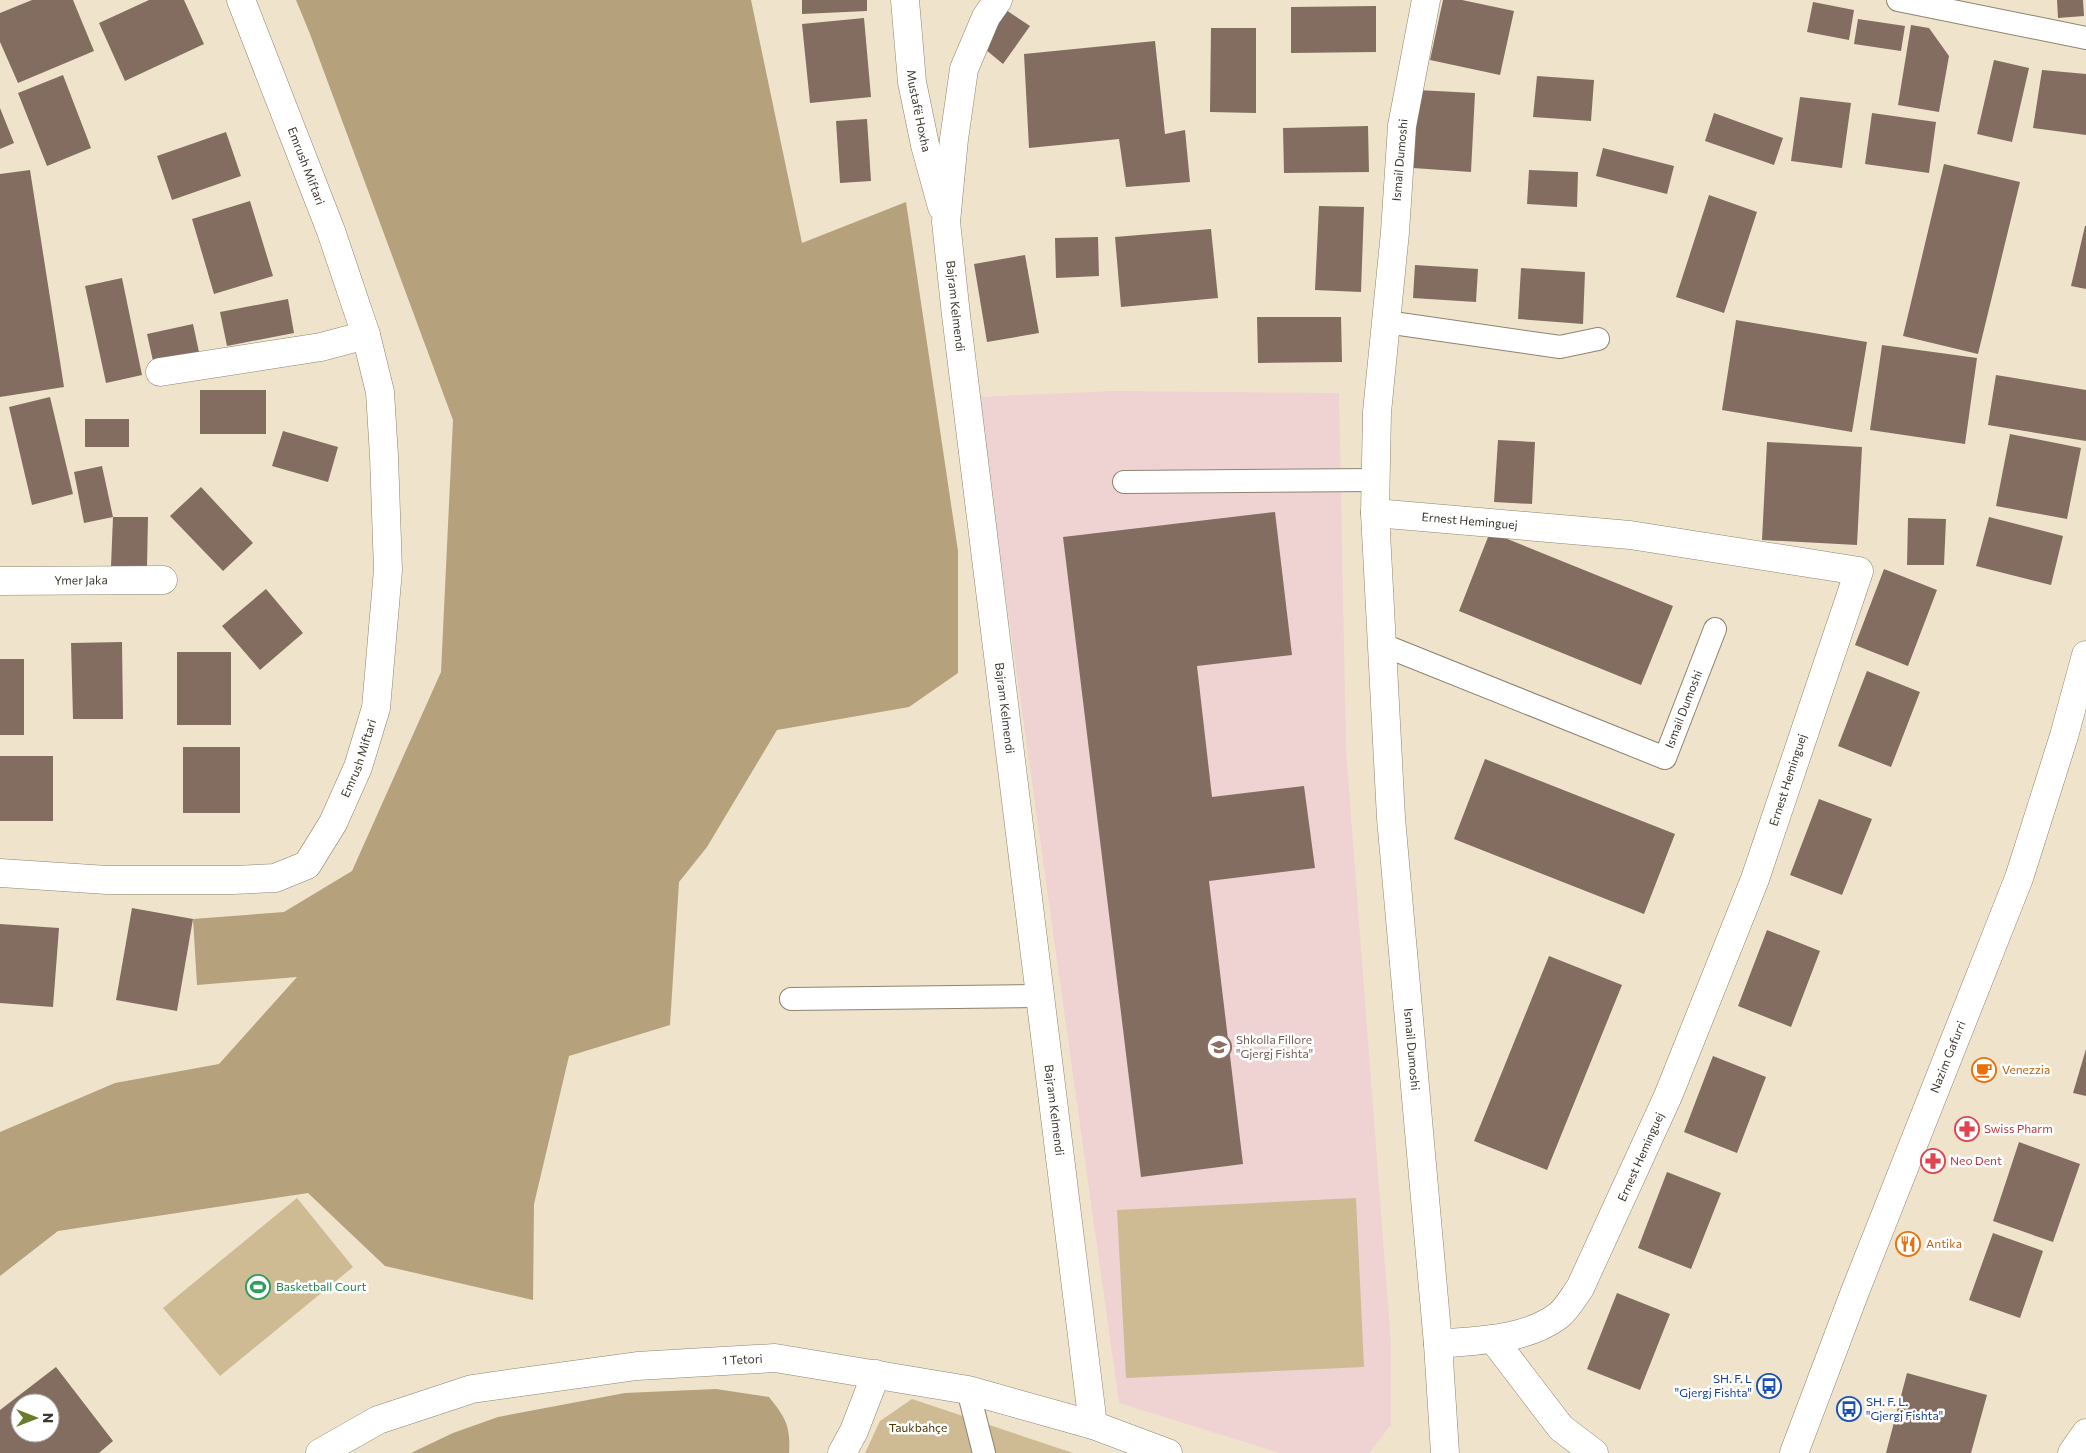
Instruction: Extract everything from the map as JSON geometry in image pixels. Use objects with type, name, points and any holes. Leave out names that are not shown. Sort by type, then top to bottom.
[{"type":"street","name":"Emrush Miftari","points":[[0,873],[107,880],[233,880],[275,878],[307,865],[333,823],[358,767],[376,708],[388,570],[380,392],[366,335],[331,231],[241,0]]},
{"type":"street","name":"Mustafë Hoxha","points":[[905,0],[912,82],[924,145],[946,222]]},
{"type":"street","name":"Bajram Kelmendi","points":[[998,0],[986,17],[964,69],[954,139],[946,222],[1039,996],[1093,1425]]},
{"type":"street","name":"Ismail Dumoshi","points":[[1426,0],[1402,126],[1377,412],[1375,513],[1391,818],[1438,1344],[1445,1453]]},
{"type":"street","points":[[160,372],[321,347],[366,335]]},
{"type":"street","name":"Ernest Heminguej","points":[[1375,513],[1630,535],[1860,571],[1755,879],[1668,1096],[1580,1288],[1560,1315],[1523,1333],[1494,1339],[1438,1344]]},
{"type":"street","name":"Ymer Jaka","points":[[0,581],[163,580]]},
{"type":"street","name":"Nazim Gafurri","points":[[1794,1453],[1856,1289],[2019,878],[2064,736],[2086,655]]},
{"type":"street","points":[[1494,1339],[1561,1428],[1594,1453]]},
{"type":"street","name":"1 Tetori","points":[[320,1453],[378,1420],[472,1389],[637,1366],[776,1358],[968,1390],[1093,1425],[1168,1453]]},
{"type":"street","points":[[842,1453],[854,1431],[876,1374]]},
{"type":"street","points":[[2072,1453],[2086,1433]]},
{"type":"lane","points":[[1898,0],[2086,38]]},
{"type":"lane","points":[[1386,322],[1560,347],[1598,340]]},
{"type":"lane","points":[[1124,482],[1376,480]]},
{"type":"lane","name":"Ismail Dumoshi","points":[[1383,645],[1665,758],[1715,629]]},
{"type":"lane","points":[[791,999],[1039,996]]},
{"type":"lane","points":[[968,1390],[984,1453]]},
{"type":"shaded area","points":[[296,0],[751,0],[802,243],[906,202],[958,551],[958,673],[909,707],[777,730],[707,847],[679,882],[670,1025],[569,1056],[534,1204],[533,1300],[385,1266],[308,1193],[58,1231],[0,1276],[0,1132],[115,1083],[219,1064],[297,977],[197,985],[193,919],[284,912],[352,871],[441,672],[453,420]]},
{"type":"shaded area","name":"Shkolla Fillore \"Gjergj Fishta\"","points":[[1114,391],[1339,393],[1346,750],[1391,1345],[1391,1425],[1369,1453],[1280,1453],[1119,1403],[978,397]]},
{"type":"shaded area","points":[[716,1389],[769,1397],[786,1422],[789,1436],[789,1453],[411,1453],[453,1433],[498,1417],[625,1393]]},
{"type":"green space","name":"Basketball Court","points":[[297,1198],[353,1267],[220,1376],[163,1308]]},
{"type":"green space","points":[[1356,1198],[1364,1367],[1126,1378],[1117,1210]]},
{"type":"green space","name":"Taukbahçe","points":[[912,1399],[1073,1453],[865,1453],[880,1421]]},
{"type":"building","points":[[32,0],[73,0],[94,51],[18,83],[0,42],[0,13]]},
{"type":"building","points":[[149,0],[184,0],[204,44],[125,81],[99,23]]},
{"type":"building","points":[[802,0],[867,0],[867,11],[802,14]]},
{"type":"building","points":[[1443,0],[1462,0],[1514,11],[1500,75],[1430,60]]},
{"type":"building","points":[[2057,0],[2083,0],[2084,16],[2058,18]]},
{"type":"building","points":[[1813,2],[1854,10],[1849,40],[1807,32]]},
{"type":"building","points":[[1376,6],[1376,52],[1291,53],[1291,7]]},
{"type":"building","points":[[1006,10],[1030,26],[1003,64],[980,45]]},
{"type":"building","points":[[864,18],[871,97],[810,103],[802,24]]},
{"type":"building","points":[[1858,19],[1905,26],[1901,51],[1854,44]]},
{"type":"building","points":[[1911,25],[1929,28],[1949,56],[1939,112],[1898,105]]},
{"type":"building","points":[[1211,28],[1256,28],[1256,113],[1210,112]]},
{"type":"building","points":[[1155,41],[1165,134],[1185,130],[1190,182],[1126,187],[1119,139],[1029,148],[1024,54]]},
{"type":"building","points":[[1994,60],[2029,68],[2012,142],[1977,134]]},
{"type":"building","points":[[2042,70],[2086,74],[2086,135],[2033,128]]},
{"type":"building","points":[[63,75],[91,148],[47,166],[18,93]]},
{"type":"building","points":[[1537,76],[1594,80],[1591,121],[1533,117]]},
{"type":"building","points":[[1417,90],[1475,93],[1471,172],[1413,168]]},
{"type":"building","points":[[1800,97],[1851,103],[1842,168],[1791,161]]},
{"type":"building","points":[[0,108],[14,143],[0,149]]},
{"type":"building","points":[[1714,113],[1783,138],[1774,165],[1705,141]]},
{"type":"building","points":[[1872,113],[1936,122],[1929,173],[1865,164]]},
{"type":"building","points":[[867,119],[871,181],[840,183],[836,121]]},
{"type":"building","points":[[1368,126],[1369,172],[1284,173],[1283,128]]},
{"type":"building","points":[[226,132],[241,176],[172,200],[157,156]]},
{"type":"building","points":[[1603,148],[1674,166],[1667,194],[1596,176]]},
{"type":"building","points":[[1944,164],[2020,182],[1978,354],[1903,336]]},
{"type":"building","points":[[30,170],[64,387],[0,397],[0,174]]},
{"type":"building","points":[[1529,170],[1578,172],[1577,207],[1527,204]]},
{"type":"building","points":[[1709,195],[1757,212],[1724,313],[1676,297]]},
{"type":"building","points":[[250,201],[273,276],[214,294],[192,219]]},
{"type":"building","points":[[1319,206],[1364,207],[1361,292],[1315,290]]},
{"type":"building","points":[[2086,226],[2086,289],[2071,286]]},
{"type":"building","points":[[1211,229],[1218,298],[1121,307],[1115,237]]},
{"type":"building","points":[[1098,237],[1099,276],[1056,278],[1055,238]]},
{"type":"building","points":[[1025,255],[1039,333],[987,342],[974,264]]},
{"type":"building","points":[[1415,265],[1478,269],[1476,302],[1413,298]]},
{"type":"building","points":[[1521,268],[1585,272],[1583,324],[1518,319]]},
{"type":"building","points":[[122,278],[142,375],[106,383],[85,286]]},
{"type":"building","points":[[288,299],[294,333],[227,346],[220,312]]},
{"type":"building","points":[[1257,317],[1341,317],[1342,362],[1258,363]]},
{"type":"building","points":[[1736,320],[1867,342],[1852,432],[1722,410]]},
{"type":"building","points":[[193,324],[199,352],[153,361],[147,334]]},
{"type":"building","points":[[1882,345],[1977,358],[1965,444],[1870,430]]},
{"type":"building","points":[[1996,375],[2086,390],[2086,441],[1988,425]]},
{"type":"building","points":[[200,390],[266,390],[266,434],[200,434]]},
{"type":"building","points":[[50,397],[73,494],[32,505],[9,407]]},
{"type":"building","points":[[85,419],[129,419],[129,447],[85,447]]},
{"type":"building","points":[[283,431],[338,447],[328,482],[272,466]]},
{"type":"building","points":[[2010,434],[2081,448],[2067,519],[1996,506]]},
{"type":"building","points":[[1498,440],[1535,442],[1532,504],[1494,502]]},
{"type":"building","points":[[1767,442],[1862,447],[1857,545],[1762,540]]},
{"type":"building","points":[[102,466],[113,517],[84,523],[74,472]]},
{"type":"building","points":[[201,487],[253,543],[223,571],[170,516]]},
{"type":"building","points":[[1275,512],[1292,655],[1197,666],[1212,797],[1304,786],[1315,868],[1209,881],[1243,1164],[1141,1177],[1063,537]]},
{"type":"building","points":[[113,517],[148,517],[147,567],[111,566]]},
{"type":"building","points":[[1989,517],[2063,536],[2051,585],[1976,566]]},
{"type":"building","points":[[1908,518],[1946,519],[1944,565],[1907,565]]},
{"type":"building","points":[[1490,532],[1673,606],[1641,685],[1459,611]]},
{"type":"building","points":[[1884,569],[1937,590],[1908,666],[1855,645]]},
{"type":"building","points":[[266,589],[303,633],[260,670],[222,626]]},
{"type":"building","points":[[122,642],[123,719],[73,719],[71,643]]},
{"type":"building","points":[[177,652],[231,652],[231,725],[177,725]]},
{"type":"building","points":[[0,659],[24,659],[24,735],[0,735]]},
{"type":"building","points":[[1867,671],[1920,692],[1891,767],[1838,746]]},
{"type":"building","points":[[183,747],[240,747],[240,813],[183,813]]},
{"type":"building","points":[[0,756],[53,756],[53,821],[0,821]]},
{"type":"building","points":[[1485,759],[1675,834],[1644,914],[1454,839]]},
{"type":"building","points":[[1819,799],[1872,819],[1842,895],[1790,875]]},
{"type":"building","points":[[132,908],[193,919],[177,1011],[116,1000]]},
{"type":"building","points":[[0,924],[59,928],[53,1007],[0,1003]]},
{"type":"building","points":[[1767,930],[1820,951],[1791,1027],[1738,1006]]},
{"type":"building","points":[[1549,956],[1622,985],[1547,1170],[1474,1141]]},
{"type":"building","points":[[2086,1049],[2086,1096],[2073,1093]]},
{"type":"building","points":[[1713,1056],[1766,1077],[1737,1153],[1684,1132]]},
{"type":"building","points":[[2019,1142],[2080,1164],[2053,1242],[1993,1221]]},
{"type":"building","points":[[1667,1172],[1721,1193],[1691,1269],[1638,1248]]},
{"type":"building","points":[[1993,1233],[2043,1251],[2020,1318],[1969,1300]]},
{"type":"building","points":[[1617,1293],[1670,1314],[1640,1390],[1587,1369]]},
{"type":"building","points":[[56,1367],[113,1441],[99,1453],[0,1453],[0,1410],[10,1402],[10,1443],[60,1443],[60,1393],[22,1393]]},
{"type":"building","points":[[1907,1373],[1987,1395],[1971,1453],[1886,1453]]},
{"type":"place","name":"Shkolla Fillore \"Gjergj Fishta\"","points":[[1219,1047]]},
{"type":"place","name":"Venezzia","points":[[1984,1070]]},
{"type":"place","name":"Swiss Pharm","points":[[1967,1129]]},
{"type":"place","name":"Neo Dent","points":[[1933,1161]]},
{"type":"place","name":"Antika","points":[[1908,1244]]},
{"type":"place","name":"Basketball Court","points":[[258,1287]]},
{"type":"place","name":"SH. F. L \"Gjergj Fishta\"","points":[[1769,1386]]},
{"type":"place","name":"SH. F. L. \"Gjergj Fishta\"","points":[[1849,1409]]}]
